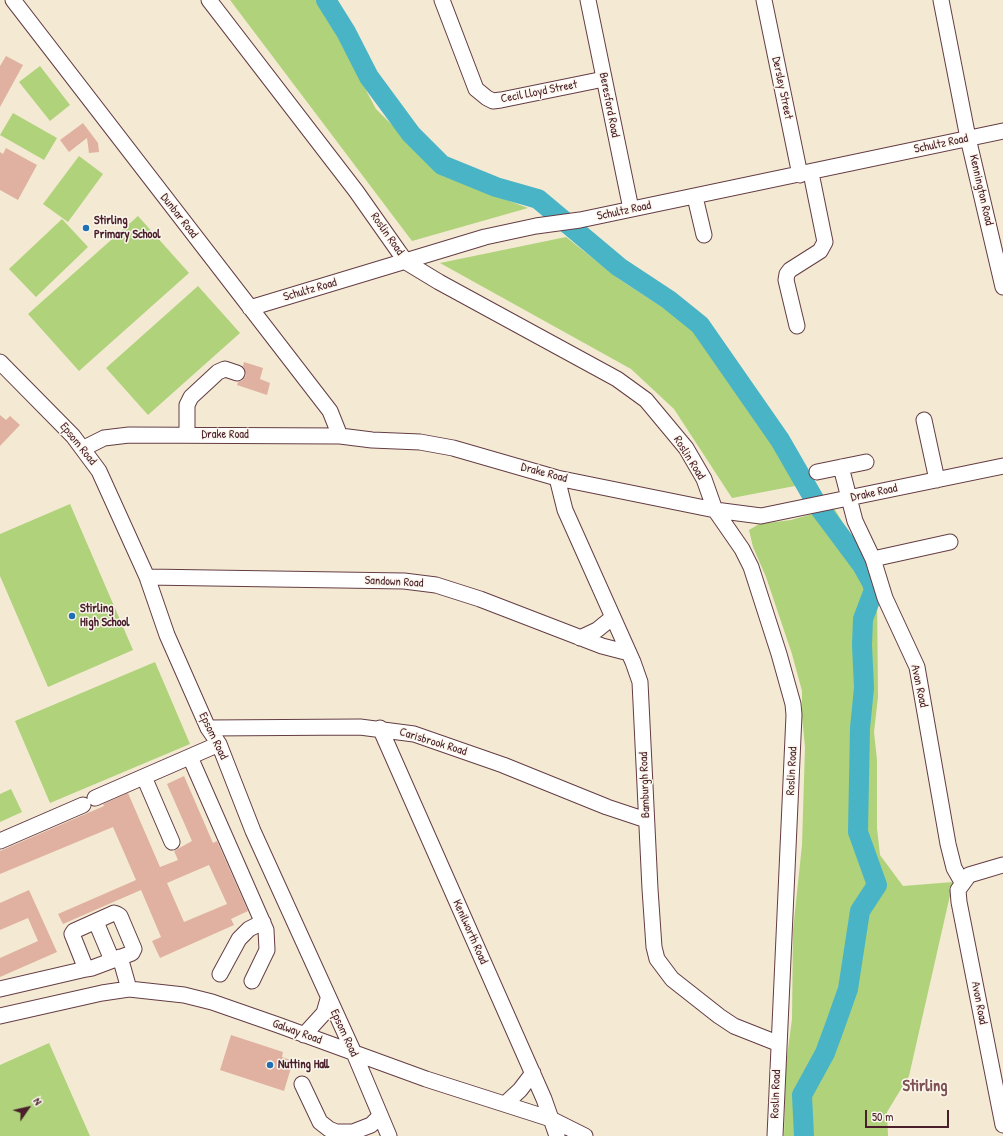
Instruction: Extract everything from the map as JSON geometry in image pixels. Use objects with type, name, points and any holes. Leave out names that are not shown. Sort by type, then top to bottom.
[{"type":"street","name":"Dunbar Road","points":[[12,0],[63,63],[330,411],[340,436]]},
{"type":"street","name":"Roslin Road","points":[[209,0],[356,191],[406,262],[438,282],[632,388],[646,400],[686,448],[704,479],[715,510],[742,549],[751,567],[793,704],[794,732],[777,1043],[775,1136]]},
{"type":"street","name":"Cecil Lloyd Street","points":[[442,0],[476,89],[493,101],[604,79]]},
{"type":"street","name":"Beresford Road","points":[[588,0],[631,209]]},
{"type":"street","name":"Dersley Street","points":[[764,0],[806,174],[825,242],[820,251],[790,270],[787,274],[786,280],[797,326]]},
{"type":"street","name":"Kennington Road","points":[[940,0],[968,138],[1003,286]]},
{"type":"street","name":"Schultz Road","points":[[250,308],[485,238],[536,226],[580,220],[696,197],[1003,131]]},
{"type":"street","points":[[696,197],[704,235]]},
{"type":"street","name":"Epsom Road","points":[[0,362],[54,415],[84,448],[99,471],[147,577],[167,635],[208,728],[219,744],[253,831],[328,999],[354,1053],[389,1136]]},
{"type":"street","points":[[187,435],[187,405],[191,397],[218,372],[225,370],[237,373]]},
{"type":"street","points":[[924,420],[937,480]]},
{"type":"street","name":"Drake Road","points":[[84,448],[104,438],[113,436],[187,435],[340,436],[435,444],[557,478],[715,510],[761,516],[1003,466]]},
{"type":"street","points":[[817,472],[866,462]]},
{"type":"street","name":"Avon Road","points":[[841,467],[855,521],[873,559],[885,598],[917,667],[948,844],[954,868],[966,879],[958,890],[959,902],[1003,1125]]},
{"type":"street","name":"Bamburgh Road","points":[[557,478],[565,510],[629,653],[640,682],[646,820],[654,947],[657,958],[672,979],[719,1016],[734,1026],[777,1043]]},
{"type":"street","points":[[873,559],[950,542]]},
{"type":"street","name":"Sandown Road","points":[[147,577],[404,581],[422,583],[454,590],[580,638],[629,653]]},
{"type":"street","points":[[580,638],[596,630],[613,617]]},
{"type":"street","name":"Carisbrook Road","points":[[208,728],[380,728],[414,734],[443,743],[608,807],[646,820]]},
{"type":"street","name":"Kenilworth Road","points":[[380,728],[532,1073],[558,1136]]},
{"type":"street","points":[[0,841],[219,744]]},
{"type":"street","points":[[190,757],[268,936],[267,950],[252,981]]},
{"type":"street","points":[[144,777],[172,842]]},
{"type":"street","points":[[966,879],[1003,865]]},
{"type":"street","points":[[0,989],[86,969],[132,953],[134,949],[120,916],[114,913],[74,931],[72,934],[86,969]]},
{"type":"street","points":[[96,922],[116,959],[129,989]]},
{"type":"street","points":[[220,974],[239,939],[250,929],[263,922]]},
{"type":"street","name":"Galway Road","points":[[0,1016],[102,993],[129,989],[184,995],[212,1002],[426,1080],[551,1119],[585,1136]]},
{"type":"street","points":[[304,1035],[324,1013],[328,999]]},
{"type":"street","points":[[505,1104],[520,1090],[532,1073]]},
{"type":"street","points":[[302,1084],[320,1122],[333,1131],[353,1132],[371,1125],[380,1116]]},
{"type":"green space","points":[[230,0],[318,0],[376,109],[443,176],[528,208],[412,241]]},
{"type":"green space","points":[[40,66],[70,105],[50,121],[19,82]]},
{"type":"green space","points":[[13,113],[57,138],[44,160],[0,135]]},
{"type":"green space","points":[[79,156],[103,174],[68,222],[43,204]]},
{"type":"green space","points":[[138,216],[189,273],[79,371],[28,314]]},
{"type":"green space","points":[[62,219],[88,247],[36,297],[9,269]]},
{"type":"green space","points":[[566,237],[619,279],[703,334],[800,485],[732,498],[674,409],[631,369],[440,263]]},
{"type":"green space","points":[[198,286],[240,333],[148,415],[106,368]]},
{"type":"green space","points":[[70,504],[133,650],[48,687],[0,576],[0,534]]},
{"type":"green space","points":[[834,508],[867,563],[877,594],[878,697],[874,732],[877,760],[877,828],[880,855],[903,886],[953,882],[909,1076],[887,1112],[888,1136],[784,1136],[786,1064],[792,1019],[793,930],[802,845],[805,747],[802,716],[802,691],[792,654],[766,577],[753,547],[749,530],[759,524],[791,520]]},
{"type":"green space","points":[[155,662],[190,744],[50,803],[15,721]]},
{"type":"green space","points":[[11,789],[22,812],[0,822],[0,794]]},
{"type":"green space","points":[[49,1043],[90,1136],[0,1136],[0,1065]]},
{"type":"building","points":[[6,56],[23,65],[0,107],[0,66]]},
{"type":"building","points":[[83,123],[98,143],[99,152],[89,153],[87,138],[69,152],[60,140]]},
{"type":"building","points":[[6,148],[37,165],[18,200],[0,190],[0,152],[3,154]]},
{"type":"building","points":[[244,362],[263,368],[260,379],[270,383],[267,395],[237,385],[238,382],[243,380],[246,375],[243,366]]},
{"type":"building","points":[[0,415],[6,420],[10,416],[20,425],[0,446]]},
{"type":"building","points":[[184,776],[213,843],[217,841],[248,911],[231,919],[234,925],[160,958],[152,941],[161,937],[141,890],[63,924],[58,914],[136,880],[113,827],[0,874],[0,851],[104,806],[103,804],[128,793],[160,867],[178,860],[174,851],[192,841],[167,784]],"holes":[[[209,865],[227,904],[184,922],[167,883]]]},
{"type":"building","points":[[29,890],[57,952],[0,977],[0,958],[38,941],[28,918],[0,930],[0,903]]},
{"type":"building","points":[[231,1035],[283,1052],[282,1057],[293,1061],[284,1091],[220,1070]]},
{"type":"waterway","points":[[326,0],[346,32],[369,77],[411,134],[442,165],[496,187],[538,199],[619,267],[669,300],[700,325],[780,440],[818,506],[862,565],[872,583],[874,590],[863,619],[862,645],[864,688],[860,728],[858,832],[877,885],[860,911],[848,989],[836,1023],[825,1053],[802,1095],[804,1136]]},
{"type":"place","name":"Stirling Primary School","points":[[86,228]]},
{"type":"place","name":"Stirling High School","points":[[72,616]]},
{"type":"place","name":"Nutting Hall","points":[[270,1065]]},
{"type":"district","name":"Stirling","points":[[925,1087]]}]
